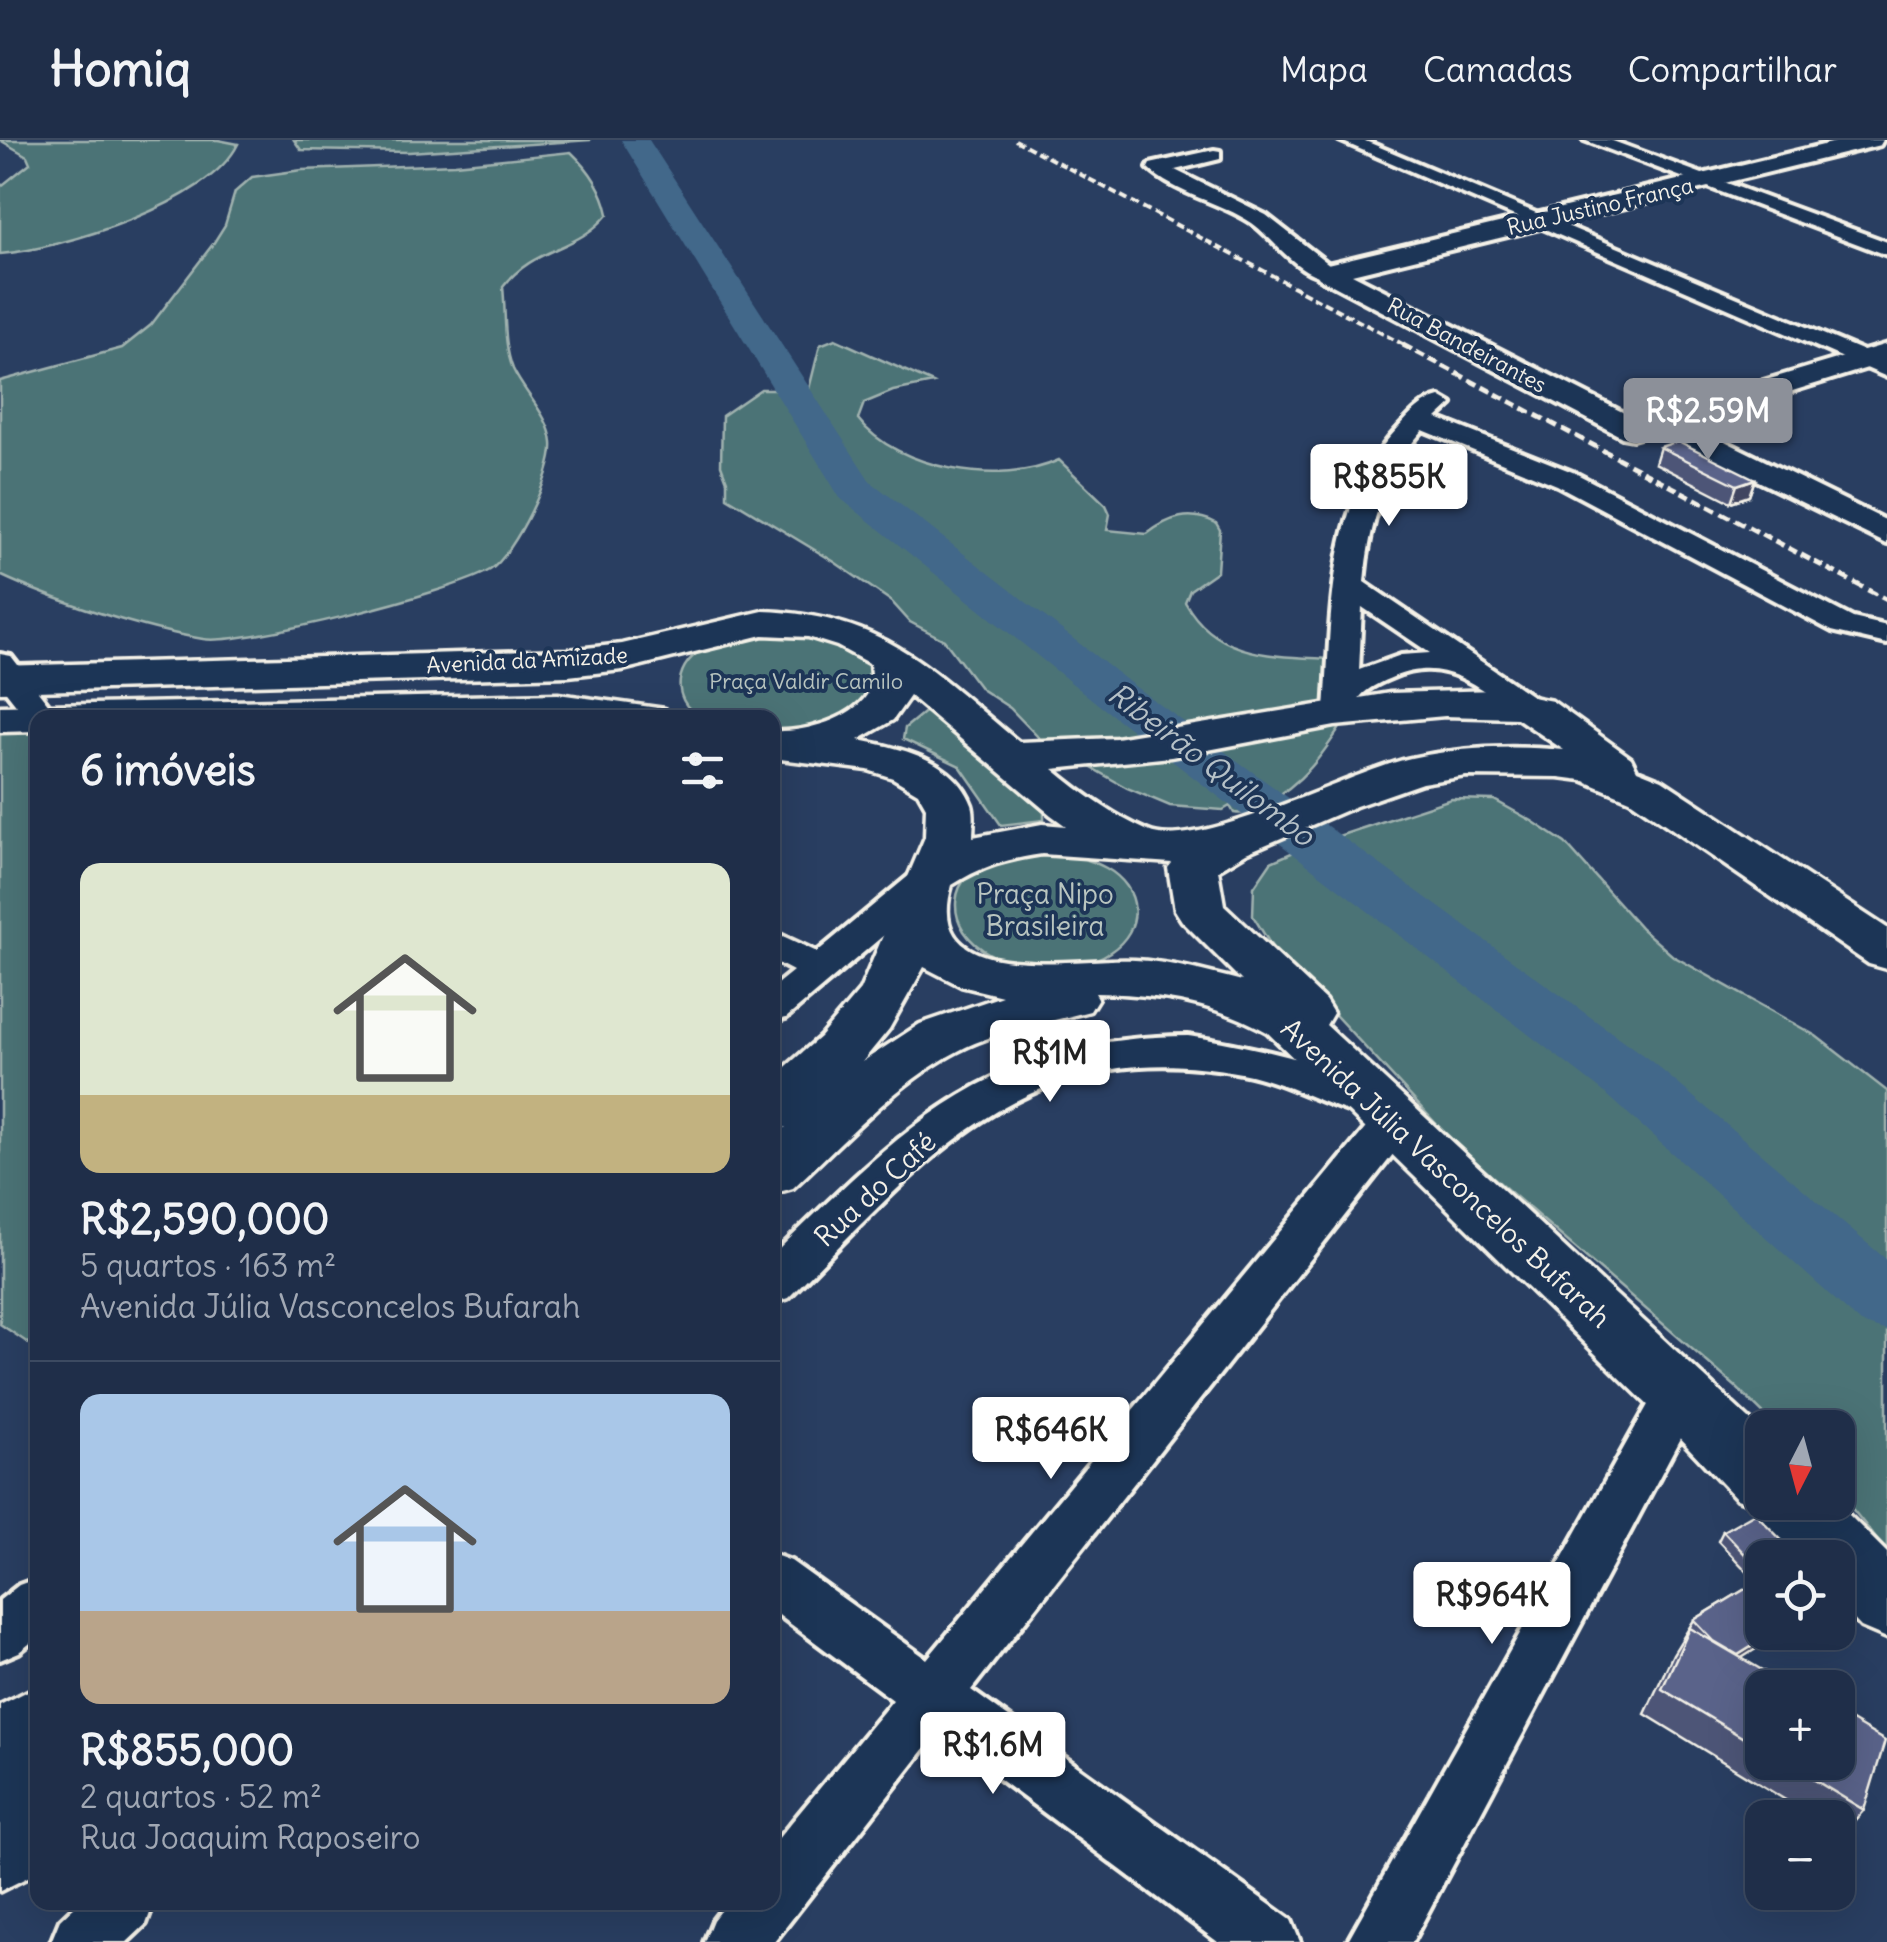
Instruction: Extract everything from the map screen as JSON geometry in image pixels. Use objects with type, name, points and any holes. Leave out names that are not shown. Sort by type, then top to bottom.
[{"type":"main road","name":"Avenida da Amizade","points":[[4,685],[568,662],[622,657],[762,624],[811,626],[852,637],[890,658],[1090,820],[1138,840],[1226,841]]},
{"type":"main road","points":[[667,710],[658,686],[661,672],[674,656],[695,642]]},
{"type":"main road","points":[[780,743],[834,733],[877,710],[892,690],[890,658]]},
{"type":"main road","name":"Avenida da Amizade","points":[[4,685],[31,710]]},
{"type":"main road","points":[[1008,755],[1056,758],[1119,752],[1342,702],[1532,707],[1646,790],[1887,952]]},
{"type":"main road","name":"Avenida da Amizade","points":[[484,710],[583,710]]},
{"type":"main road","points":[[780,745],[888,758],[933,782],[944,797],[954,832],[926,891],[892,982],[861,1026],[813,1076],[780,1103]]},
{"type":"main road","points":[[1371,1101],[1348,1061],[1305,1012],[1200,910],[1193,868],[1226,841],[1413,771],[1466,762],[1511,760],[1592,768],[1646,790]]},
{"type":"main road","points":[[926,891],[959,859],[995,846],[1042,838],[1226,841]]},
{"type":"main road","name":"Avenida Júlia Vasconcelos Bufarah","points":[[926,891],[924,932],[944,958],[980,974],[1020,982],[1097,975],[1198,984],[1259,1004],[1286,1019],[1680,1393],[1745,1460]]},
{"type":"main road","points":[[780,1165],[887,1071],[939,1037],[1065,998],[1115,997],[1184,1004],[1252,1024],[1294,1043],[1371,1101]]},
{"type":"main road","points":[[1806,1520],[1887,1603]]},
{"type":"main road","points":[[0,1756],[30,1731]]},
{"type":"main road","points":[[0,1850],[30,1824]]},
{"type":"street","points":[[1348,140],[1879,361]]},
{"type":"street","points":[[1592,140],[1887,249]]},
{"type":"street","points":[[1859,141],[1887,153]]},
{"type":"street","name":"Rua Justino França","points":[[1328,272],[1859,141]]},
{"type":"street","points":[[1372,150],[1408,143]]},
{"type":"street","points":[[1214,155],[1157,168],[1259,219],[1306,260],[1328,272]]},
{"type":"street","name":"Rua Bandeirantes","points":[[1328,272],[1625,428],[1642,430],[1671,420]]},
{"type":"street","points":[[1671,420],[1879,361]]},
{"type":"street","points":[[1342,702],[1352,548],[1380,464],[1417,419],[1442,402]]},
{"type":"street","points":[[1417,419],[1566,479],[1843,625],[1887,635]]},
{"type":"street","points":[[1671,420],[1887,516]]},
{"type":"street","points":[[1671,420],[1887,534]]},
{"type":"street","points":[[1350,585],[1532,707]]},
{"type":"street","points":[[1342,702],[1366,675],[1392,664],[1442,661],[1474,671]]},
{"type":"street","points":[[780,1002],[926,891]]},
{"type":"street","points":[[780,948],[820,970]]},
{"type":"street","name":"Rua do Café","points":[[780,1277],[915,1146],[1010,1082],[1071,1058],[1156,1048],[1241,1056],[1314,1078],[1371,1101]]},
{"type":"street","points":[[780,1884],[930,1696],[1371,1101]]},
{"type":"street","points":[[1378,1942],[1680,1393]]},
{"type":"street","points":[[780,1584],[1269,1942]]},
{"type":"street","points":[[0,1634],[30,1610]]},
{"type":"street","points":[[82,1942],[116,1910]]},
{"type":"street","points":[[735,1942],[760,1910]]},
{"type":"green space","points":[[0,140],[218,140],[238,144],[222,165],[198,185],[167,203],[95,233],[0,254],[0,187],[30,163],[27,156]]},
{"type":"green space","points":[[294,140],[591,140],[409,152],[301,150]]},
{"type":"green space","points":[[571,152],[594,180],[608,214],[583,236],[528,264],[503,287],[506,339],[513,369],[547,423],[552,443],[547,473],[531,511],[510,548],[490,570],[435,591],[348,615],[225,639],[203,639],[127,621],[46,595],[0,575],[0,381],[122,348],[151,325],[225,225],[235,192],[252,177],[302,170],[455,164]]},
{"type":"green space","points":[[835,339],[933,383],[893,391],[864,403],[858,419],[875,437],[898,451],[924,462],[981,472],[1036,468],[1059,460],[1106,505],[1110,514],[1107,530],[1147,534],[1163,523],[1189,516],[1216,523],[1220,530],[1217,571],[1190,590],[1185,602],[1198,620],[1229,644],[1248,650],[1330,659],[1358,701],[1306,772],[1280,795],[1242,813],[1234,813],[1230,806],[1223,810],[1170,806],[1127,788],[1039,738],[1010,708],[981,689],[944,640],[910,622],[891,601],[727,497],[721,465],[722,416],[761,389],[809,389],[820,345]]},
{"type":"green space","name":"Praça Valdir Camilo","points":[[763,630],[825,634],[858,652],[872,676],[871,689],[853,713],[834,723],[780,734],[780,710],[691,710],[680,691],[683,671],[696,654],[714,644]]},
{"type":"green space","points":[[927,710],[1044,812],[1044,820],[1001,825],[960,766],[903,739],[905,728]]},
{"type":"green space","points":[[30,726],[30,1344],[0,1324],[0,727]]},
{"type":"green space","points":[[1451,799],[1494,800],[1565,843],[1641,928],[1673,956],[1816,1036],[1887,1091],[1887,1552],[1855,1512],[1855,1410],[1760,1410],[1456,1145],[1272,947],[1253,916],[1254,887],[1271,862]]},
{"type":"green space","name":"Praça Nipo Brasileira","points":[[1055,852],[1100,865],[1127,886],[1135,909],[1134,921],[1121,943],[1096,959],[1059,964],[1006,961],[975,944],[957,916],[960,887],[969,875],[1002,858]]},
{"type":"building","points":[[1678,441],[1755,479],[1737,485],[1660,447]]},
{"type":"building","points":[[1745,1519],[1762,1520],[1781,1540],[1745,1540],[1745,1554],[1723,1531]]},
{"type":"building","points":[[1745,1589],[1746,1650],[1738,1655],[1714,1641],[1694,1620]]},
{"type":"building","points":[[1690,1628],[1762,1670],[1745,1670],[1745,1739],[1662,1689]]},
{"type":"building","points":[[1855,1723],[1885,1741],[1864,1810],[1855,1805],[1855,1800],[1848,1800],[1815,1780],[1855,1780]]},
{"type":"waterway","name":"Ribeirão Quilombo","points":[[635,140],[855,489],[1116,695],[1628,1077],[1887,1302]]},
{"type":"railway","points":[[1015,140],[1408,347]]},
{"type":"railway","points":[[1403,345],[1887,600]]}]
